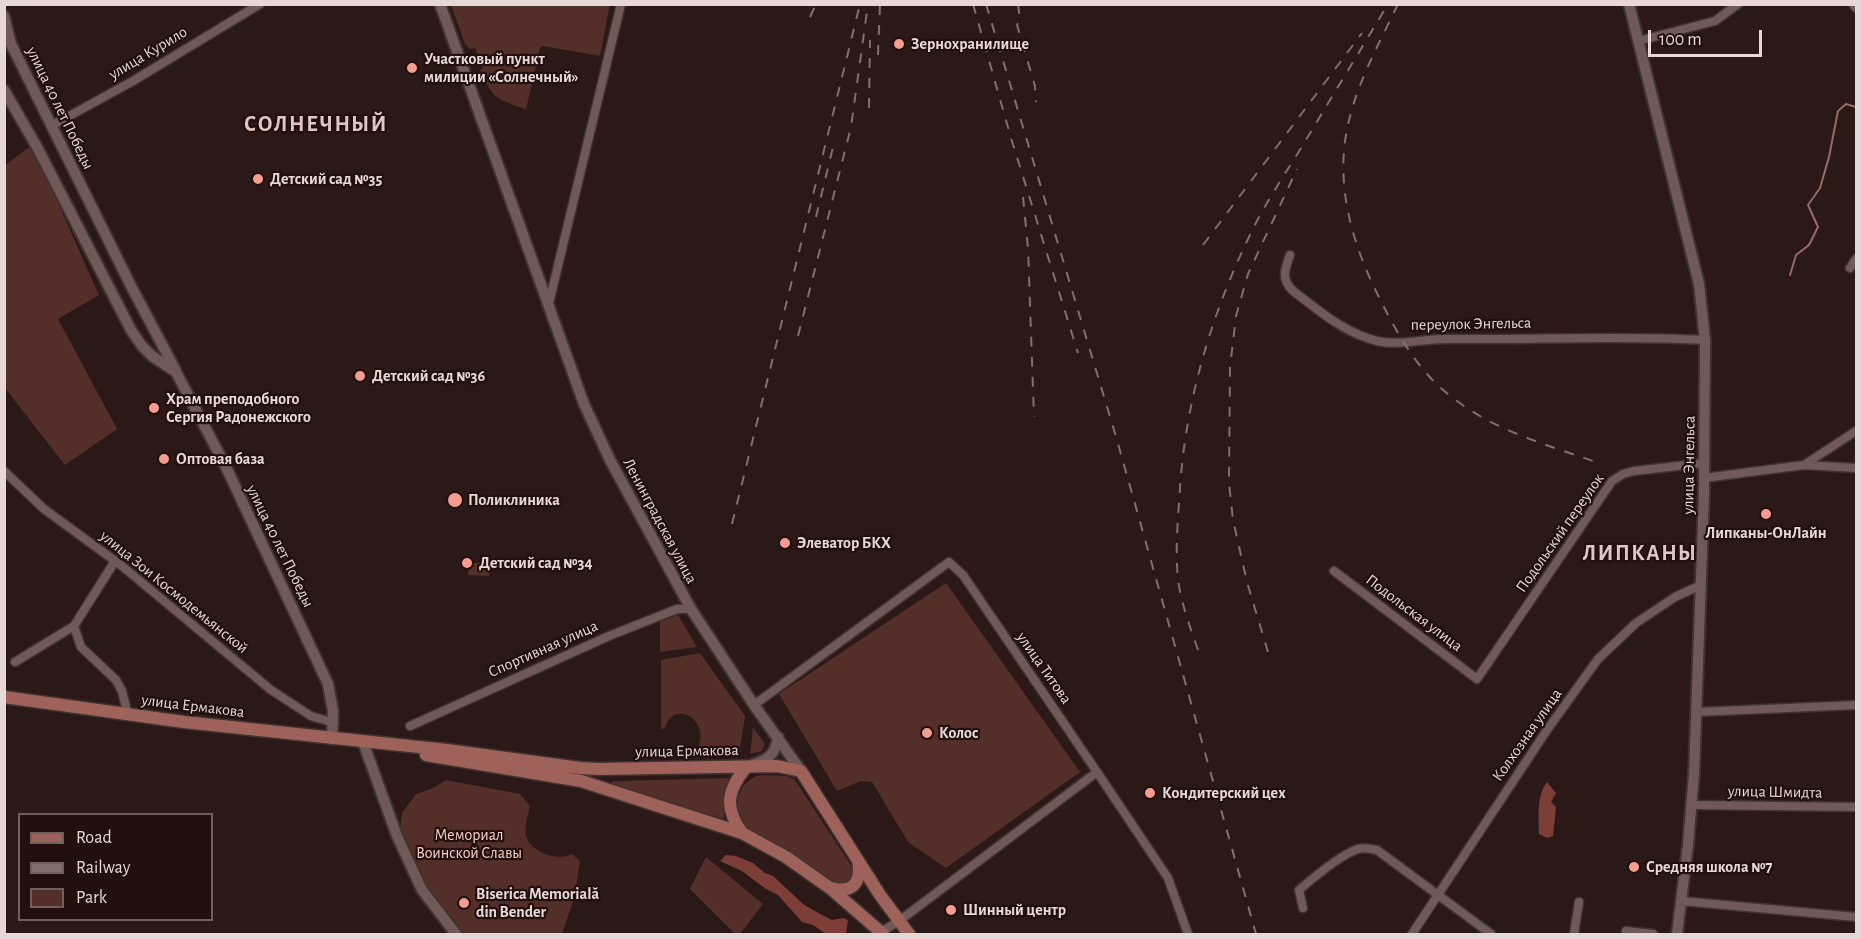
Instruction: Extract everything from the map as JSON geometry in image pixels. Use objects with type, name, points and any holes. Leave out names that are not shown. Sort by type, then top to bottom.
[{"type":"main road","name":"улица Ермакова","points":[[4,697],[128,715],[378,744],[424,747],[598,769],[777,766],[801,771]]},
{"type":"main road","name":"улица Ермакова","points":[[378,744],[388,748],[471,764],[581,781],[742,833],[786,857],[830,888],[882,933]]},
{"type":"main road","points":[[742,833],[731,818],[730,801],[733,788],[746,767]]},
{"type":"main road","points":[[801,771],[880,895],[909,934]]},
{"type":"main road","points":[[830,888],[849,889],[855,883],[860,872],[857,857]]},
{"type":"street","name":"улица Курило","points":[[51,126],[133,81],[260,4]]},
{"type":"street","name":"Ленинградская улица","points":[[440,4],[584,404],[610,460],[690,609],[801,771]]},
{"type":"street","points":[[549,303],[621,4]]},
{"type":"street","name":"улица Энгельса","points":[[1629,4],[1699,284],[1705,340],[1704,478],[1697,712],[1692,805],[1677,934]]},
{"type":"street","points":[[1638,41],[1715,21],[1738,4]]},
{"type":"street","points":[[1853,4],[1857,8]]},
{"type":"street","name":"улица 40 лет Победы","points":[[4,16],[11,44],[130,286],[222,459],[313,652],[332,698],[334,723],[332,739]]},
{"type":"street","name":"улица 40 лет Победы","points":[[4,90],[37,147],[131,330],[152,356],[177,372]]},
{"type":"street","name":"переулок Энгельса","points":[[1290,255],[1284,278],[1286,284],[1338,325],[1374,340],[1392,342],[1428,339],[1586,337],[1705,340]]},
{"type":"street","points":[[1850,268],[1857,259]]},
{"type":"street","points":[[1804,465],[1857,431]]},
{"type":"street","name":"Подольский переулок","points":[[1477,679],[1612,481],[1623,474],[1634,471],[1704,463]]},
{"type":"street","points":[[1704,478],[1804,465],[1857,468]]},
{"type":"street","name":"улица Зои Космодемьянской","points":[[4,471],[44,509],[115,561],[271,690],[311,716],[334,723]]},
{"type":"street","points":[[15,662],[74,626],[115,561]]},
{"type":"street","name":"улица Титова","points":[[754,705],[949,562],[963,575],[1097,772]]},
{"type":"street","name":"Подольская улица","points":[[1334,571],[1477,679]]},
{"type":"street","name":"Колхозная улица","points":[[1412,934],[1547,730],[1598,659],[1636,623],[1675,597],[1701,585]]},
{"type":"street","name":"Спортивная улица","points":[[410,726],[609,636],[677,609],[690,609]]},
{"type":"street","points":[[74,626],[81,647],[116,680],[122,691],[128,715]]},
{"type":"street","points":[[1697,712],[1857,705]]},
{"type":"street","points":[[746,767],[769,759],[776,750],[778,737]]},
{"type":"street","points":[[363,742],[397,836],[422,890],[456,934]]},
{"type":"street","points":[[882,933],[1097,772],[1168,878],[1188,934]]},
{"type":"street","name":"улица Шмидта","points":[[1692,805],[1857,807]]},
{"type":"street","points":[[1303,908],[1299,890],[1349,853],[1360,848],[1377,850],[1491,934]]},
{"type":"street","points":[[1681,901],[1804,914],[1857,917]]},
{"type":"street","points":[[1574,934],[1580,902]]},
{"type":"street","points":[[1626,931],[1653,934]]},
{"type":"green space","points":[[610,4],[600,56],[543,46],[540,48],[526,109],[502,100],[488,87],[480,70],[483,68],[475,48],[470,49],[465,44],[451,5]]},
{"type":"green space","points":[[32,145],[99,295],[58,319],[117,429],[65,465],[5,388],[5,165]]},
{"type":"green space","points":[[469,563],[489,563],[489,576],[468,575]]},
{"type":"green space","name":"Колос","points":[[946,583],[1080,772],[946,868],[908,842],[872,782],[861,781],[837,791],[779,694]]},
{"type":"green space","points":[[678,615],[697,647],[660,652],[660,621]]},
{"type":"green space","points":[[700,653],[745,716],[739,754],[693,756],[699,744],[700,734],[698,725],[684,714],[677,714],[670,719],[665,728],[661,729],[661,660]]},
{"type":"green space","points":[[753,727],[765,744],[762,751],[750,754]]},
{"type":"green space","points":[[760,775],[787,776],[795,780],[852,867],[852,877],[837,885],[790,852],[741,826],[737,810],[739,795],[746,783]]},
{"type":"green space","points":[[732,778],[725,800],[724,819],[611,785],[613,781]]},
{"type":"green space","name":"Мемориал Воинской Славы","points":[[446,780],[520,794],[530,806],[526,821],[526,836],[533,847],[553,856],[572,854],[580,861],[574,899],[562,934],[465,934],[426,891],[400,829],[402,813],[416,794]]},
{"type":"green space","points":[[706,857],[763,904],[740,934],[735,934],[690,889]]},
{"type":"shaded area","points":[[1547,782],[1556,793],[1551,802],[1556,807],[1553,836],[1547,838],[1539,834],[1539,814],[1541,794]]},
{"type":"shaded area","points":[[726,855],[736,856],[753,863],[765,873],[773,876],[803,904],[820,914],[832,920],[843,918],[848,920],[846,934],[826,934],[813,925],[802,922],[778,895],[742,871],[720,861]]},
{"type":"waterway","points":[[1790,275],[1796,255],[1809,245],[1818,227],[1808,205],[1820,188],[1838,111],[1846,104],[1856,107]]},
{"type":"railway","points":[[810,17],[816,4]]},
{"type":"railway","points":[[732,524],[860,4]]},
{"type":"railway","points":[[798,336],[851,127],[868,4]]},
{"type":"railway","points":[[878,55],[880,4]]},
{"type":"railway","points":[[973,4],[1011,138],[1078,353]]},
{"type":"railway","points":[[986,4],[1117,440],[1256,934]]},
{"type":"railway","points":[[1018,4],[1020,20],[1017,25],[1035,86],[1036,102]]},
{"type":"railway","points":[[1198,650],[1179,588],[1177,545],[1183,453],[1205,350],[1229,283],[1258,219],[1388,4]]},
{"type":"railway","points":[[1398,4],[1360,85],[1345,138],[1343,164],[1348,214],[1363,263],[1399,335],[1424,371],[1445,392],[1472,412],[1505,429],[1593,461]]},
{"type":"railway","points":[[1203,245],[1362,33]]},
{"type":"railway","points":[[869,108],[870,40]]},
{"type":"railway","points":[[816,217],[833,147]]},
{"type":"railway","points":[[1268,652],[1247,582],[1233,520],[1229,483],[1230,367],[1236,316],[1248,274],[1297,169]]},
{"type":"railway","points":[[1023,197],[1028,248],[1034,417]]},
{"type":"place","name":"Зернохранилище","points":[[899,44]]},
{"type":"place","name":"Участковый пункт милиции «Солнечный»","points":[[412,68]]},
{"type":"place","name":"Детский сад №35","points":[[258,179]]},
{"type":"place","name":"Детский сад №36","points":[[360,376]]},
{"type":"place","name":"Храм преподобного Сергия Радонежского","points":[[154,408]]},
{"type":"place","name":"Оптовая база","points":[[164,459]]},
{"type":"place","name":"Поликлиника","points":[[455,500]]},
{"type":"place","name":"Липканы-ОнЛайн","points":[[1766,514]]},
{"type":"place","name":"Элеватор БКХ","points":[[785,543]]},
{"type":"place","name":"Детский сад №34","points":[[467,563]]},
{"type":"place","name":"Колос","points":[[927,733]]},
{"type":"place","name":"Кондитерский цех","points":[[1150,793]]},
{"type":"place","name":"Средняя школа №7","points":[[1634,867]]},
{"type":"place","name":"Biserica Memorială din Bender","points":[[464,903]]},
{"type":"place","name":"Шинный центр","points":[[951,910]]},
{"type":"district","name":"СОЛНЕЧНЫЙ","points":[[316,124]]},
{"type":"district","name":"ЛИПКАНЫ","points":[[1640,553]]}]
